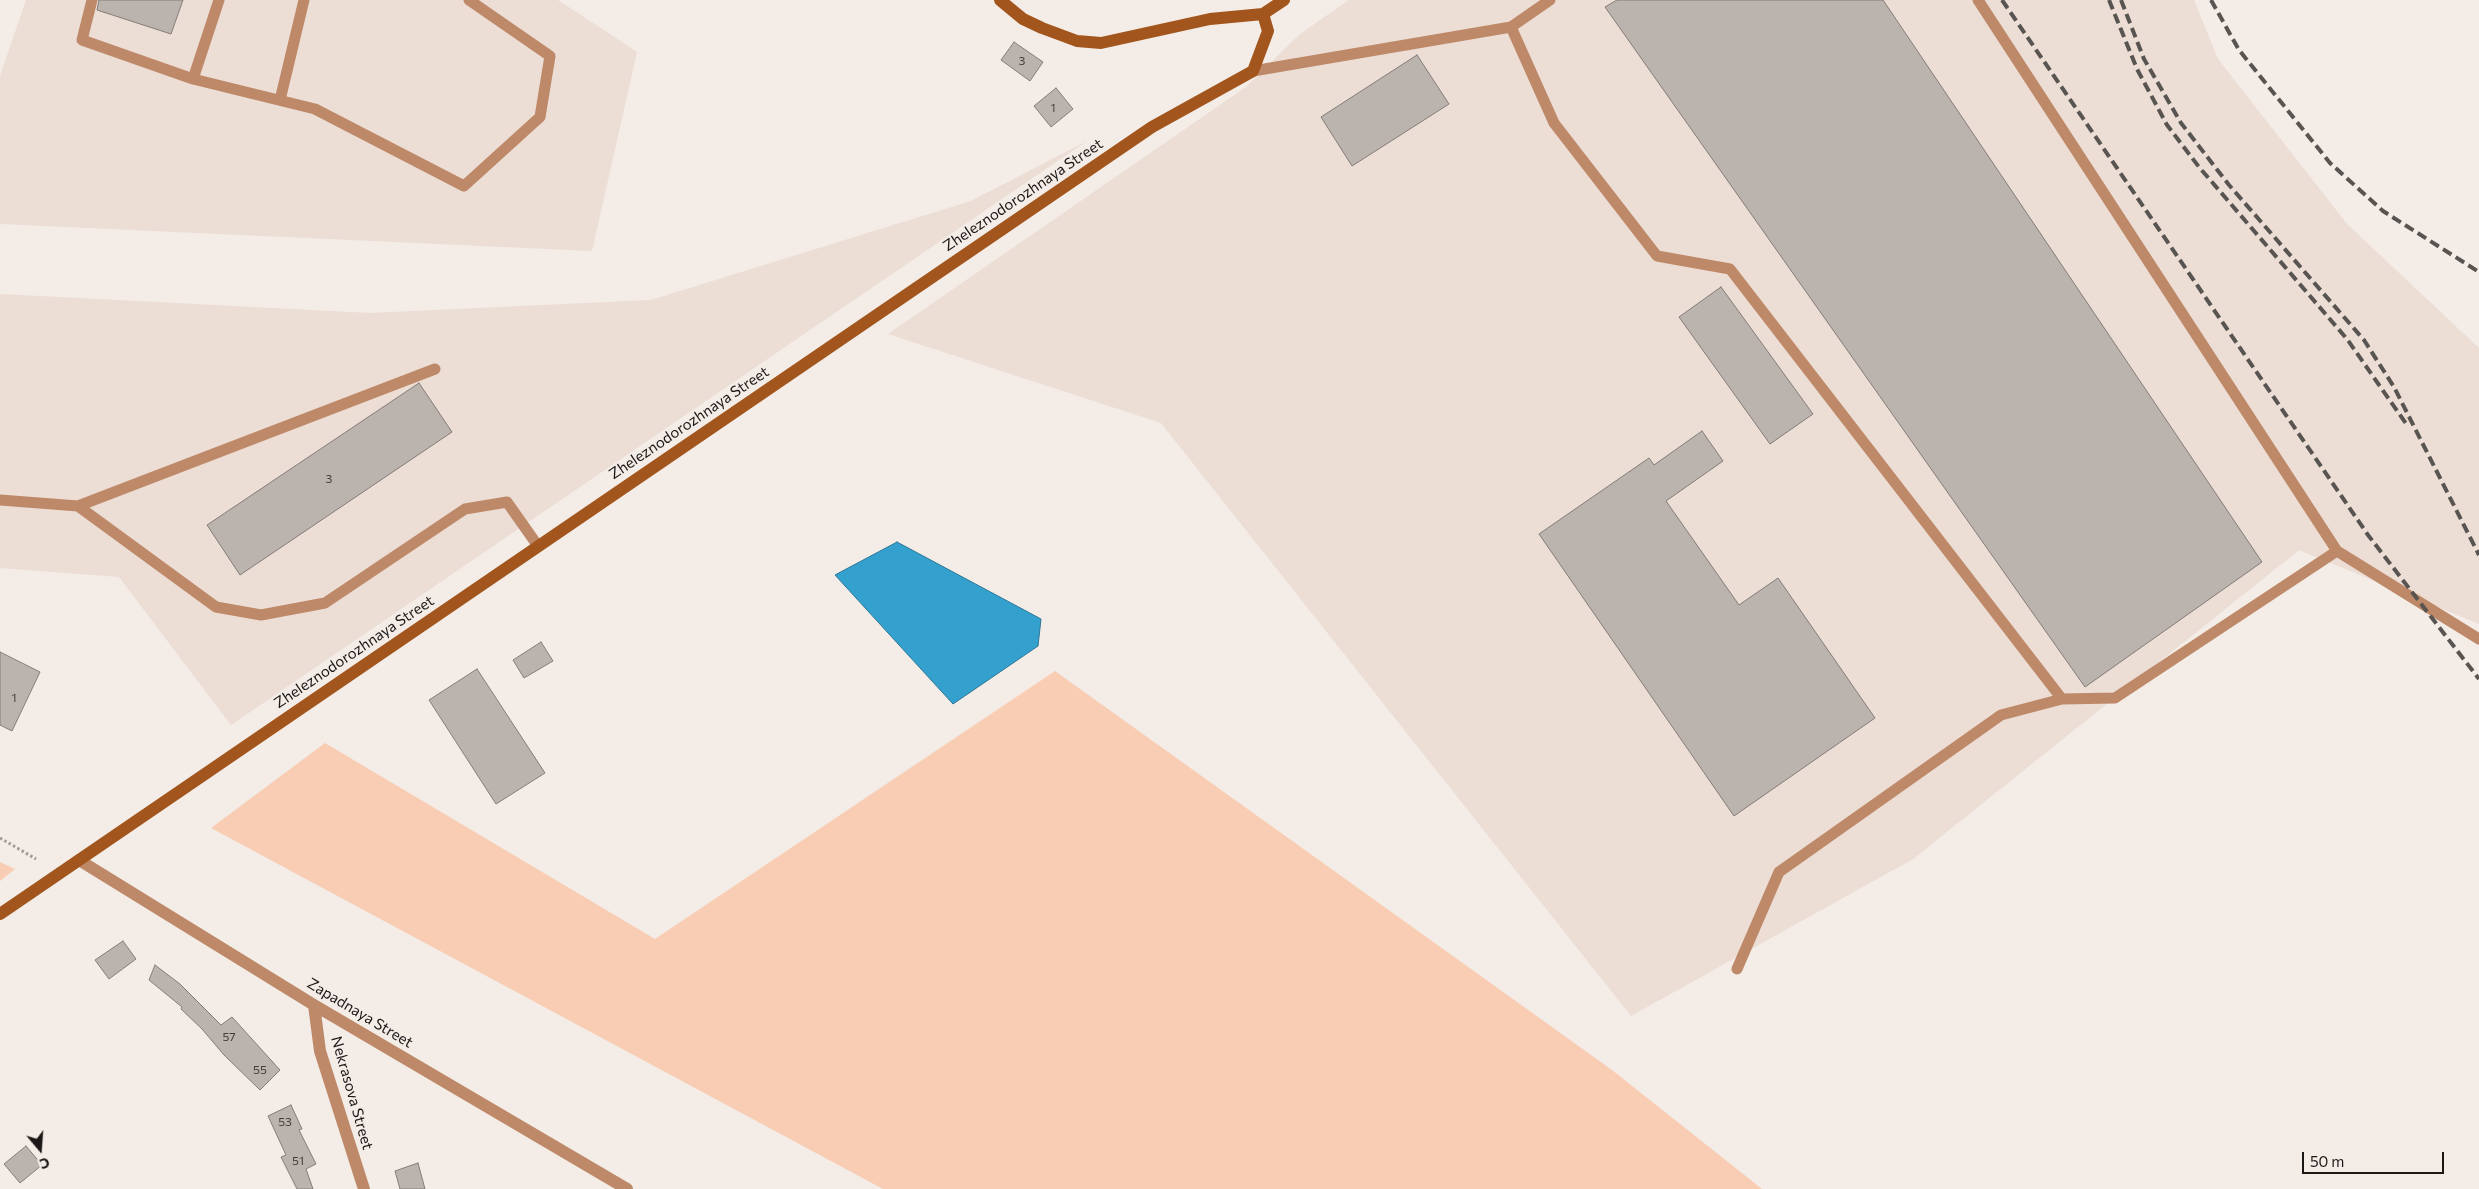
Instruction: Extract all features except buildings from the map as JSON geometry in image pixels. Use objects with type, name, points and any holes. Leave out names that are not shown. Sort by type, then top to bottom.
[{"type":"street","points":[[1000,0],[1023,19],[1042,28],[1077,41],[1101,43],[1210,19],[1264,14],[1284,0]]},
{"type":"street","points":[[1253,71],[1268,31],[1264,14]]},
{"type":"street","name":"Zheleznodorozhnaya Street","points":[[0,914],[1152,126],[1253,71]]},
{"type":"street","name":"Zapadnaya Street","points":[[79,860],[314,1005],[622,1187]]},
{"type":"street","name":"Nekrasova Street","points":[[314,1005],[320,1051],[364,1189]]},
{"type":"lane","points":[[92,0],[82,40],[193,79],[315,108],[464,186],[540,117],[550,56],[469,0]]},
{"type":"lane","points":[[193,79],[219,0]]},
{"type":"lane","points":[[280,100],[304,0]]},
{"type":"lane","points":[[1253,71],[1511,28],[1550,0]]},
{"type":"lane","points":[[1978,0],[2337,551],[2479,639]]},
{"type":"lane","points":[[1511,28],[1554,123],[1657,256],[1730,269],[2062,698]]},
{"type":"lane","points":[[0,500],[78,506],[435,369]]},
{"type":"lane","points":[[78,506],[216,607],[260,615],[325,603],[465,509],[506,502],[538,546]]},
{"type":"lane","points":[[1737,970],[1779,872],[2001,716],[2062,698],[2115,698],[2337,551]]},
{"type":"path","points":[[0,838],[36,859]]},
{"type":"shaded area","points":[[26,0],[558,0],[637,52],[592,251],[0,224],[0,76]]},
{"type":"shaded area","points":[[1349,0],[2194,0],[2218,59],[2347,224],[2479,348],[2479,624],[2299,550],[1913,859],[1631,1016],[1161,423],[888,334],[1246,87],[1300,34]]},
{"type":"shaded area","points":[[1087,141],[231,725],[119,577],[0,568],[0,294],[370,313],[651,300],[971,201]]},
{"type":"shaded area","points":[[1055,671],[1612,1070],[1762,1189],[883,1189],[211,828],[325,743],[655,939]]},
{"type":"shaded area","points":[[0,862],[15,869],[0,881]]},
{"type":"water","points":[[897,542],[1041,619],[1038,646],[953,704],[835,575]]},
{"type":"railway","points":[[2002,0],[2368,535],[2479,679]]},
{"type":"railway","points":[[2109,0],[2137,69],[2167,125],[2199,167],[2347,339],[2407,425]]},
{"type":"railway","points":[[2121,0],[2144,59],[2181,123],[2229,185],[2364,340],[2394,387],[2479,555]]},
{"type":"railway","points":[[2211,0],[2239,50],[2330,163],[2383,211],[2479,272]]}]
